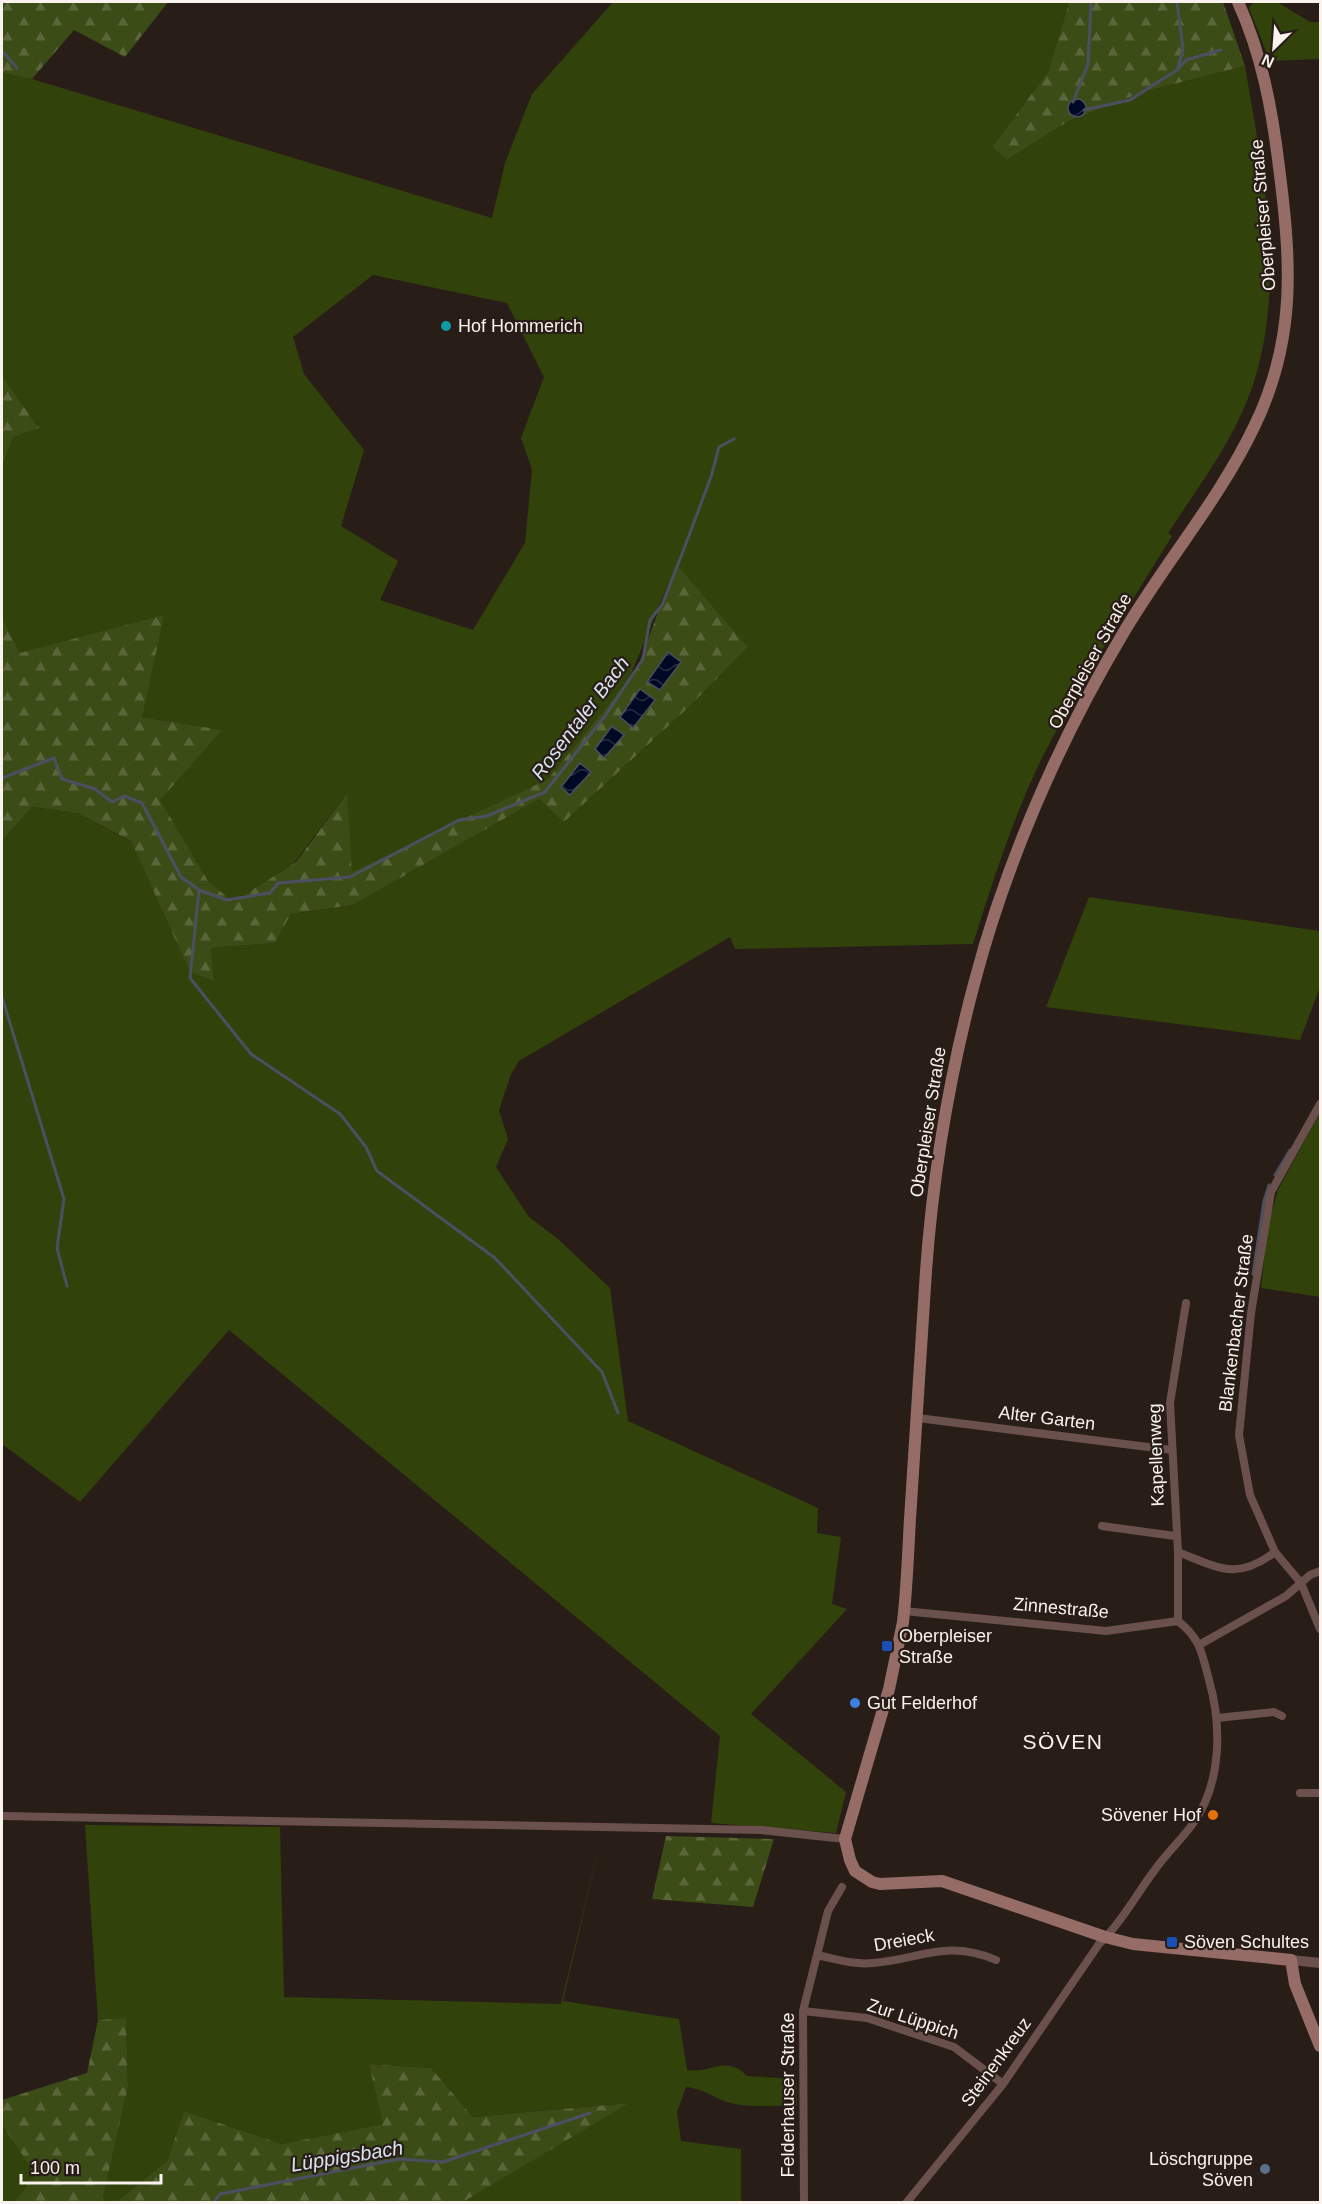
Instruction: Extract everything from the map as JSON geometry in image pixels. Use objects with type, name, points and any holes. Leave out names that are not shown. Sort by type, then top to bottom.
[{"type":"main road","name":"Oberpleiser Straße","points":[[845,1839],[889,1689],[904,1611],[926,1270],[941,1142],[972,989],[1005,882],[1067,739],[1120,638],[1221,483],[1255,426],[1276,369],[1285,328],[1290,267],[1273,119],[1259,55],[1238,2]]},
{"type":"main road","points":[[845,1839],[855,1870],[872,1882],[880,1884],[942,1881],[1106,1937],[1133,1944],[1291,1960],[1295,1984],[1320,2046]]},
{"type":"street","name":"Blankenbacher Straße","points":[[1320,1104],[1271,1192],[1251,1312],[1239,1435],[1250,1495],[1275,1552],[1301,1583],[1320,1629]]},
{"type":"street","name":"Kapellenweg","points":[[1178,1621],[1178,1552],[1175,1536],[1170,1402],[1186,1303]]},
{"type":"street","name":"Alter Garten","points":[[918,1418],[1172,1450]]},
{"type":"street","name":"Kapellenweg","points":[[1102,1526],[1175,1536]]},
{"type":"street","points":[[1178,1552],[1232,1571],[1249,1569],[1275,1552]]},
{"type":"street","points":[[1199,1645],[1286,1596],[1301,1583],[1320,1572]]},
{"type":"street","name":"Zinnestraße","points":[[904,1611],[1106,1631],[1178,1621]]},
{"type":"street","points":[[1106,1937],[1163,1858],[1192,1825],[1205,1802],[1216,1756],[1217,1718],[1199,1645],[1191,1631],[1178,1621]]},
{"type":"street","points":[[1217,1718],[1274,1712],[1282,1716]]},
{"type":"street","points":[[1300,1793],[1320,1793]]},
{"type":"street","points":[[2,1816],[761,1830],[845,1839]]},
{"type":"street","name":"Felderhauser Straße","points":[[804,2202],[802,2011],[828,1911],[842,1887]]},
{"type":"street","name":"Steinenkreuz","points":[[907,2202],[1003,2084],[1106,1937]]},
{"type":"street","name":"Dreieck","points":[[817,1955],[854,1963],[874,1963],[946,1949],[979,1953],[996,1960]]},
{"type":"street","points":[[1291,1960],[1320,1963]]},
{"type":"street","name":"Zur Lüppich","points":[[802,2011],[867,2018],[954,2047],[1003,2084]]},
{"type":"green space","points":[[2,2],[168,2],[125,57],[74,30],[32,79],[2,73]]},
{"type":"green space","points":[[613,2],[1069,2],[1048,72],[992,147],[1007,160],[1069,121],[1143,92],[1245,66],[1260,157],[1270,250],[1269,296],[1264,342],[1253,386],[1227,442],[1168,533],[1172,536],[1090,670],[1045,752],[1014,822],[973,944],[735,949],[730,937],[519,1061],[511,1074],[499,1110],[508,1139],[496,1167],[529,1217],[558,1239],[610,1288],[628,1421],[818,1508],[817,1533],[841,1537],[832,1604],[847,1609],[751,1714],[846,1792],[836,1833],[711,1823],[720,1736],[229,1330],[80,1502],[2,1444],[2,841],[32,807],[77,813],[132,842],[190,972],[214,980],[211,948],[275,943],[291,914],[353,905],[539,799],[565,821],[689,707],[748,647],[676,565],[629,679],[548,779],[352,873],[346,794],[294,863],[232,903],[208,881],[159,800],[221,730],[142,717],[20,653],[2,617],[2,463],[14,437],[39,428],[2,376],[2,73],[32,79],[492,218],[505,163],[532,94]],"holes":[[[373,275],[507,303],[544,377],[521,438],[532,470],[525,543],[473,630],[380,600],[398,561],[341,526],[364,450],[304,374],[293,337]]]},
{"type":"green space","points":[[1069,2],[1223,2],[1245,66],[1143,92],[1069,121],[1007,160],[992,147],[1048,72]]},
{"type":"green space","points":[[1254,2],[1277,2],[1310,22],[1320,22],[1320,59],[1270,61],[1249,8]]},
{"type":"green space","points":[[2,376],[39,428],[14,437],[2,463]]},
{"type":"green space","points":[[676,564],[748,647],[689,707],[564,822],[539,799],[353,905],[291,914],[275,943],[211,948],[214,981],[190,972],[131,841],[77,813],[32,807],[2,841],[2,617],[20,653],[164,615],[142,717],[222,730],[160,800],[208,881],[233,902],[296,862],[347,793],[352,872],[548,779],[637,669]]},
{"type":"green space","points":[[1089,897],[1320,931],[1320,987],[1300,1040],[1046,1007]]},
{"type":"green space","points":[[1320,1112],[1320,1297],[1261,1288],[1268,1225],[1278,1190]]},
{"type":"green space","points":[[85,1825],[280,1827],[284,1997],[561,2004],[602,1834],[563,2001],[679,2019],[687,2070],[696,2071],[725,2065],[732,2066],[747,2076],[796,2079],[797,2106],[738,2105],[686,2087],[677,2112],[681,2141],[741,2149],[741,2202],[463,2202],[628,2103],[473,2117],[431,2068],[369,2064],[384,2124],[282,2144],[184,2111],[167,2161],[116,2202],[102,2202],[128,2087],[126,2019],[98,2020]]},
{"type":"green space","points":[[666,1836],[774,1839],[753,1907],[652,1899]]},
{"type":"green space","points":[[126,2018],[128,2087],[102,2202],[14,2202],[36,2175],[2,2125],[2,2100],[87,2073],[98,2020]]},
{"type":"green space","points":[[369,2064],[431,2068],[473,2117],[629,2103],[463,2202],[116,2202],[167,2161],[184,2111],[282,2144],[383,2124]]},
{"type":"green space","points":[[2,2125],[37,2175],[14,2202],[2,2202]]},
{"type":"water","points":[[1077,99],[1083,102],[1086,108],[1083,114],[1077,117],[1071,114],[1068,108],[1071,102]]},
{"type":"water","points":[[668,652],[681,662],[660,690],[647,682]]},
{"type":"water","points":[[640,689],[655,700],[633,728],[620,717]]},
{"type":"water","points":[[612,726],[624,735],[604,758],[595,749]]},
{"type":"water","points":[[580,763],[591,772],[570,795],[561,787]]},
{"type":"waterway","points":[[1073,102],[1088,64],[1091,2]]},
{"type":"waterway","points":[[1177,2],[1183,49],[1178,68]]},
{"type":"waterway","points":[[1084,110],[1130,100],[1177,70],[1186,60],[1221,50]]},
{"type":"waterway","points":[[2,51],[17,68]]},
{"type":"waterway","name":"Rosentaler Bach","points":[[2,778],[54,758],[62,779],[95,789],[112,802],[124,796],[142,803],[181,877],[199,890],[227,900],[270,893],[278,883],[350,877],[459,820],[487,816],[545,792],[605,716],[643,659],[650,620],[662,605],[711,477],[719,447],[734,439]]},
{"type":"waterway","points":[[199,890],[190,978],[251,1054],[340,1114],[366,1147],[377,1171],[495,1258],[602,1372],[618,1413]]},
{"type":"waterway","points":[[2,997],[64,1199],[57,1248],[67,1286]]},
{"type":"waterway","points":[[1275,1175],[1290,1150]]},
{"type":"waterway","points":[[1253,1274],[1264,1201],[1269,1185]]},
{"type":"waterway","name":"Lüppigsbach","points":[[214,2202],[220,2194],[399,2159],[443,2162],[590,2113]]},
{"type":"place","name":"Hof Hommerich","points":[[446,326]]},
{"type":"place","name":"Oberpleiser Straße","points":[[887,1646]]},
{"type":"place","name":"Gut Felderhof","points":[[855,1703]]},
{"type":"place","name":"Sövener Hof","points":[[1213,1815]]},
{"type":"place","name":"Söven Schultes","points":[[1172,1942]]},
{"type":"place","name":"Löschgruppe Söven","points":[[1265,2169]]},
{"type":"district","name":"SÖVEN","points":[[1063,1741]]}]
